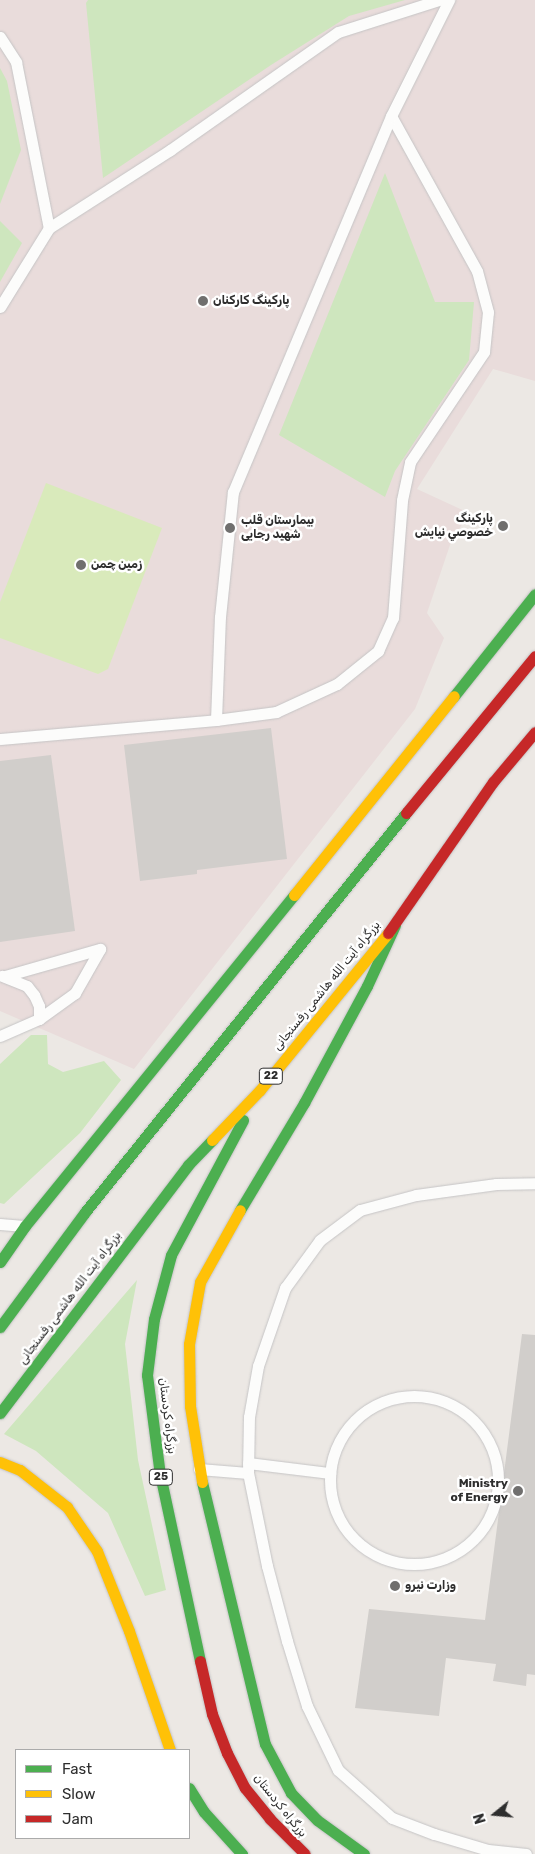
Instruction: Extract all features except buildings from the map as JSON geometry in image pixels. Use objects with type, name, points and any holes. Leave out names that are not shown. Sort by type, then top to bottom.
[{"type":"highway","points":[[0,1262],[25,1226],[173,1046],[535,594]]},
{"type":"highway","points":[[0,1327],[85,1212],[309,931],[535,656]]},
{"type":"highway","name":"بزرگراه آیت الله هاشمی رفسنجانی","points":[[0,1413],[188,1165],[260,1090],[395,925],[493,782],[535,732]]},
{"type":"highway","points":[[364,1854],[317,1820],[291,1793],[265,1744],[199,1469],[190,1406],[189,1344],[200,1282],[236,1216],[304,1102],[367,986],[395,925]]},
{"type":"highway","name":"بزرگراه کردستان","points":[[260,1090],[171,1255],[154,1319],[147,1375],[160,1475],[212,1714],[227,1753],[245,1788],[270,1818],[305,1854]]},
{"type":"highway","points":[[0,1462],[20,1470],[67,1507],[97,1551],[129,1631],[170,1749]]},
{"type":"highway","points":[[190,1790],[204,1812],[242,1854]]},
{"type":"lane","points":[[0,307],[49,228],[170,150],[338,32],[439,0]]},
{"type":"lane","points":[[216,720],[220,616],[233,492],[391,116],[449,0]]},
{"type":"lane","points":[[0,37],[16,62],[49,228]]},
{"type":"lane","points":[[0,739],[216,720],[276,712],[337,684],[378,651],[393,618],[402,500],[410,462],[484,352],[488,312],[477,271],[391,116]]},
{"type":"lane","points":[[0,1036],[39,1019],[75,993],[100,949],[3,976]]},
{"type":"lane","points":[[3,976],[26,986],[34,995],[39,1006],[39,1019]]},
{"type":"lane","points":[[526,1854],[488,1850],[434,1834],[392,1818],[338,1770],[307,1706],[286,1641],[267,1566],[248,1468],[249,1417],[258,1366],[285,1288],[320,1240],[360,1210],[416,1194],[496,1184],[535,1183]]},
{"type":"lane","points":[[0,1224],[25,1226]]},
{"type":"lane","points":[[410,1395],[439,1399],[465,1412],[485,1434],[496,1461],[498,1488],[492,1514],[477,1536],[457,1554],[432,1563],[406,1565],[380,1558],[358,1543],[340,1523],[331,1498],[330,1472],[339,1440],[356,1417],[382,1401],[410,1395]]},
{"type":"lane","points":[[199,1469],[248,1468],[330,1472]]},
{"type":"shaded area","name":"بیمارستان قلب شهید رجایی","points":[[0,0],[535,0],[535,381],[493,369],[417,489],[469,513],[451,542],[427,613],[444,638],[415,709],[134,1069],[0,1011]]},
{"type":"green space","points":[[88,0],[405,0],[349,16],[271,65],[103,178],[86,3]]},
{"type":"green space","points":[[0,68],[7,81],[21,150],[0,204]]},
{"type":"green space","points":[[385,173],[435,302],[474,302],[469,360],[395,471],[385,497],[279,435]]},
{"type":"green space","points":[[0,221],[22,243],[0,282]]},
{"type":"green space","name":"زمین چمن","points":[[46,483],[162,528],[108,669],[98,674],[0,638],[0,602]]},
{"type":"green space","points":[[31,1035],[47,1035],[48,1064],[63,1072],[104,1061],[121,1080],[80,1133],[4,1204],[0,1203],[0,1064]]},
{"type":"green space","points":[[137,1280],[125,1344],[138,1460],[166,1590],[145,1596],[108,1513],[36,1451],[4,1434]]},
{"type":"traffic: fast","points":[[454,696],[535,594]]},
{"type":"traffic: fast","points":[[0,1327],[85,1212],[406,813]]},
{"type":"traffic: fast","points":[[0,1262],[25,1226],[294,895]]},
{"type":"traffic: fast","points":[[240,1210],[304,1103],[367,986],[395,925]]},
{"type":"traffic: fast","points":[[200,1661],[160,1475],[147,1375],[154,1319],[171,1255],[243,1120]]},
{"type":"traffic: fast","points":[[0,1413],[188,1165],[212,1140]]},
{"type":"traffic: fast","points":[[202,1482],[265,1744],[291,1793],[317,1820],[364,1854]]},
{"type":"traffic: fast","points":[[190,1790],[204,1812],[242,1854]]},
{"type":"traffic: slow","points":[[294,895],[454,696]]},
{"type":"traffic: slow","points":[[212,1140],[260,1090],[388,933]]},
{"type":"traffic: slow","points":[[202,1482],[190,1406],[189,1344],[200,1282],[240,1210]]},
{"type":"traffic: slow","points":[[0,1462],[20,1470],[67,1507],[97,1551],[129,1631],[170,1749]]},
{"type":"traffic: jam","points":[[406,813],[535,656]]},
{"type":"traffic: jam","points":[[388,933],[493,782],[535,732]]},
{"type":"traffic: jam","points":[[200,1661],[212,1714],[227,1753],[245,1788],[270,1819],[305,1854]]},
{"type":"place","name":"پارکینگ کارکنان","points":[[203,301]]},
{"type":"place","name":"پاركينگ خصوصي نيايش","points":[[503,526]]},
{"type":"place","name":"بیمارستان قلب شهید رجایی","points":[[230,528]]},
{"type":"place","name":"زمین چمن","points":[[81,565]]},
{"type":"place","name":"Ministry of Energy","points":[[518,1491]]},
{"type":"place","name":"وزارت نیرو","points":[[395,1586]]}]
